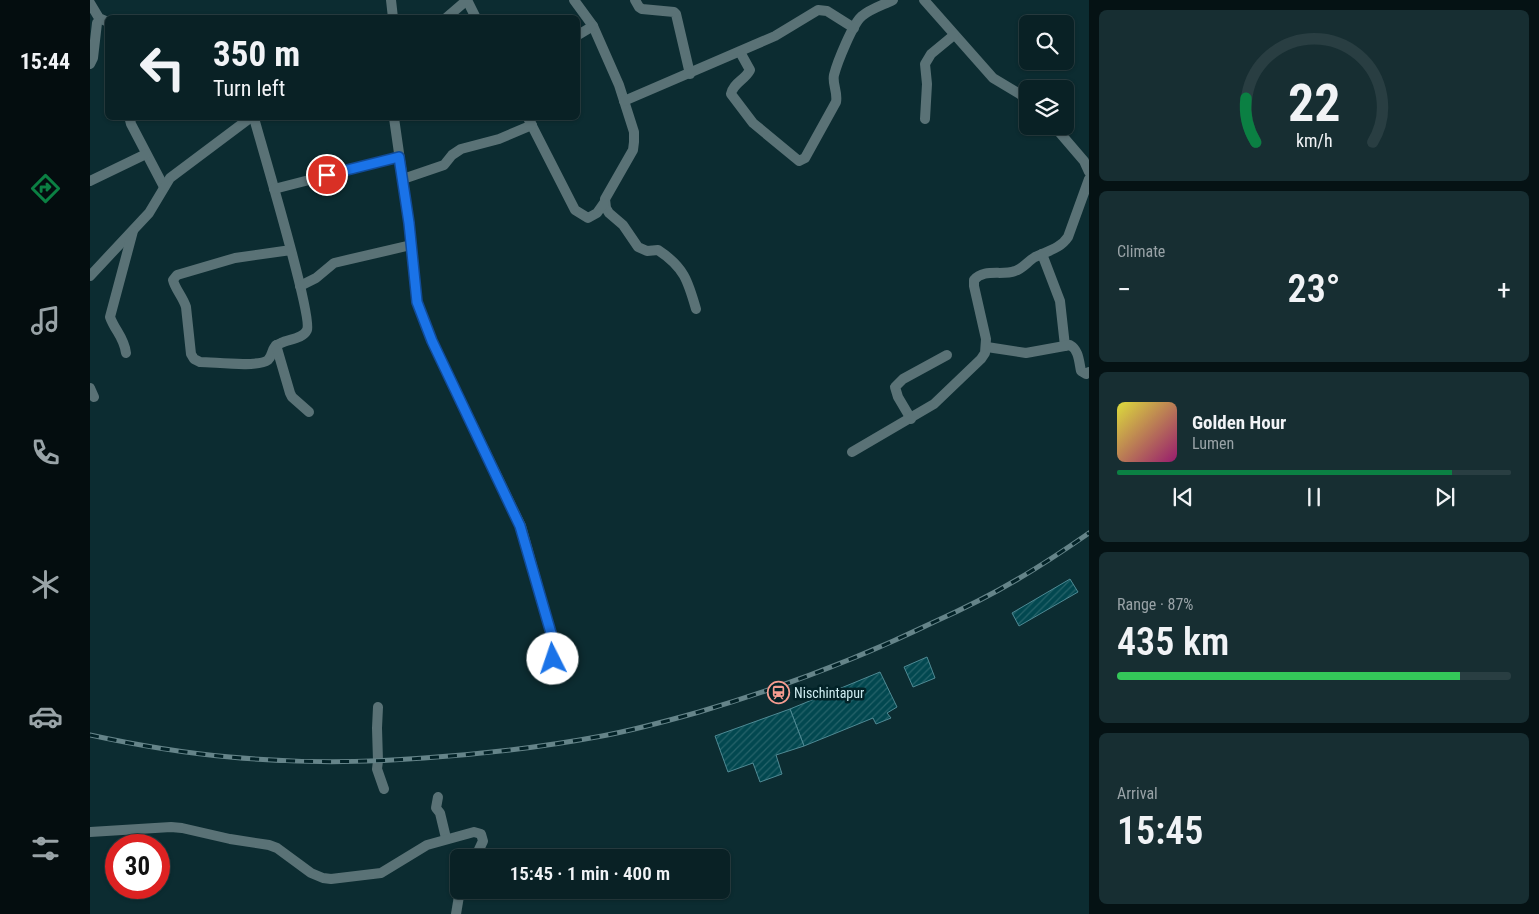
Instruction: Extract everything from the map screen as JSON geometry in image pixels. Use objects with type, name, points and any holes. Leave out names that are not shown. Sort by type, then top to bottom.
[{"type":"street","points":[[391,0],[393,15]]},
{"type":"street","points":[[450,15],[467,0],[474,15]]},
{"type":"street","points":[[402,179],[444,165],[456,151],[499,139],[530,121],[575,210],[588,218],[597,212],[604,203],[632,150],[634,132],[615,75],[593,26],[574,0]]},
{"type":"street","points":[[635,0],[642,9],[674,12],[676,14],[690,74]]},
{"type":"street","points":[[740,52],[750,70],[733,87],[731,92],[733,98],[752,123],[799,161],[803,160],[836,102],[837,92],[834,76],[860,17],[893,0]]},
{"type":"street","points":[[924,0],[994,78],[1019,93]]},
{"type":"street","points":[[90,3],[99,18],[93,58],[90,64]]},
{"type":"street","points":[[624,101],[775,36],[818,10],[827,12],[854,28]]},
{"type":"street","points":[[580,34],[593,26]]},
{"type":"street","points":[[925,120],[926,64],[931,54],[954,35]]},
{"type":"street","points":[[130,120],[164,187]]},
{"type":"street","points":[[90,276],[153,209],[170,178],[249,120]]},
{"type":"street","points":[[253,120],[291,250],[308,319],[308,328],[302,336],[276,345],[268,359],[256,364],[200,362],[194,359],[191,354],[186,307],[173,280],[177,275],[203,269],[228,260],[291,250]]},
{"type":"street","points":[[394,120],[417,302],[432,341],[520,526],[551,633],[553,650],[551,680]]},
{"type":"street","points":[[1062,135],[1084,161],[1089,172]]},
{"type":"street","points":[[90,180],[146,154]]},
{"type":"street","points":[[274,189],[399,157]]},
{"type":"street","points":[[852,452],[934,404],[981,360],[987,347],[974,280],[982,274],[1015,271],[1034,257],[1061,246],[1068,237],[1089,179]]},
{"type":"street","points":[[1083,197],[1089,206]]},
{"type":"street","points":[[604,203],[609,212],[623,224],[638,246],[647,251],[658,250],[678,267],[688,282],[696,309]]},
{"type":"street","points":[[126,353],[123,338],[110,317],[134,230]]},
{"type":"street","points":[[300,286],[316,278],[334,263],[411,245]]},
{"type":"street","points":[[1042,254],[1060,301],[1066,346]]},
{"type":"street","points":[[276,345],[290,393],[309,412]]},
{"type":"street","points":[[987,347],[1026,353],[1070,345],[1076,351],[1081,371],[1086,374],[1089,372]]},
{"type":"street","points":[[910,418],[898,397],[895,387],[903,379],[947,356]]},
{"type":"street","points":[[378,707],[376,728],[378,761],[376,769],[384,789]]},
{"type":"street","points":[[438,797],[436,808],[440,812],[446,838]]},
{"type":"street","points":[[90,832],[177,828],[277,848],[311,874],[332,879],[381,873],[427,844],[472,832],[481,834],[483,841],[479,849]]},
{"type":"street","points":[[456,914],[458,899]]},
{"type":"building","points":[[1070,579],[1078,592],[1019,626],[1012,613]]},
{"type":"building","points":[[927,657],[935,678],[913,687],[904,667]]},
{"type":"building","name":"Nischintapur","points":[[880,672],[897,707],[887,713],[891,718],[876,724],[873,718],[804,746],[790,709]]},
{"type":"building","name":"Nischintapur","points":[[790,709],[804,746],[776,755],[782,774],[760,782],[753,763],[728,772],[715,736]]},
{"type":"railway","points":[[90,735],[160,748],[212,755],[327,762],[400,760],[469,754],[536,747],[614,734],[729,703],[789,683],[877,648],[998,591],[1045,563],[1089,533]]},
{"type":"place","name":"Nischintapur","points":[[778,693]]},
{"type":"route","points":[[327,175],[399,157],[409,223],[417,302],[432,341],[520,526],[551,633],[553,659]]}]
